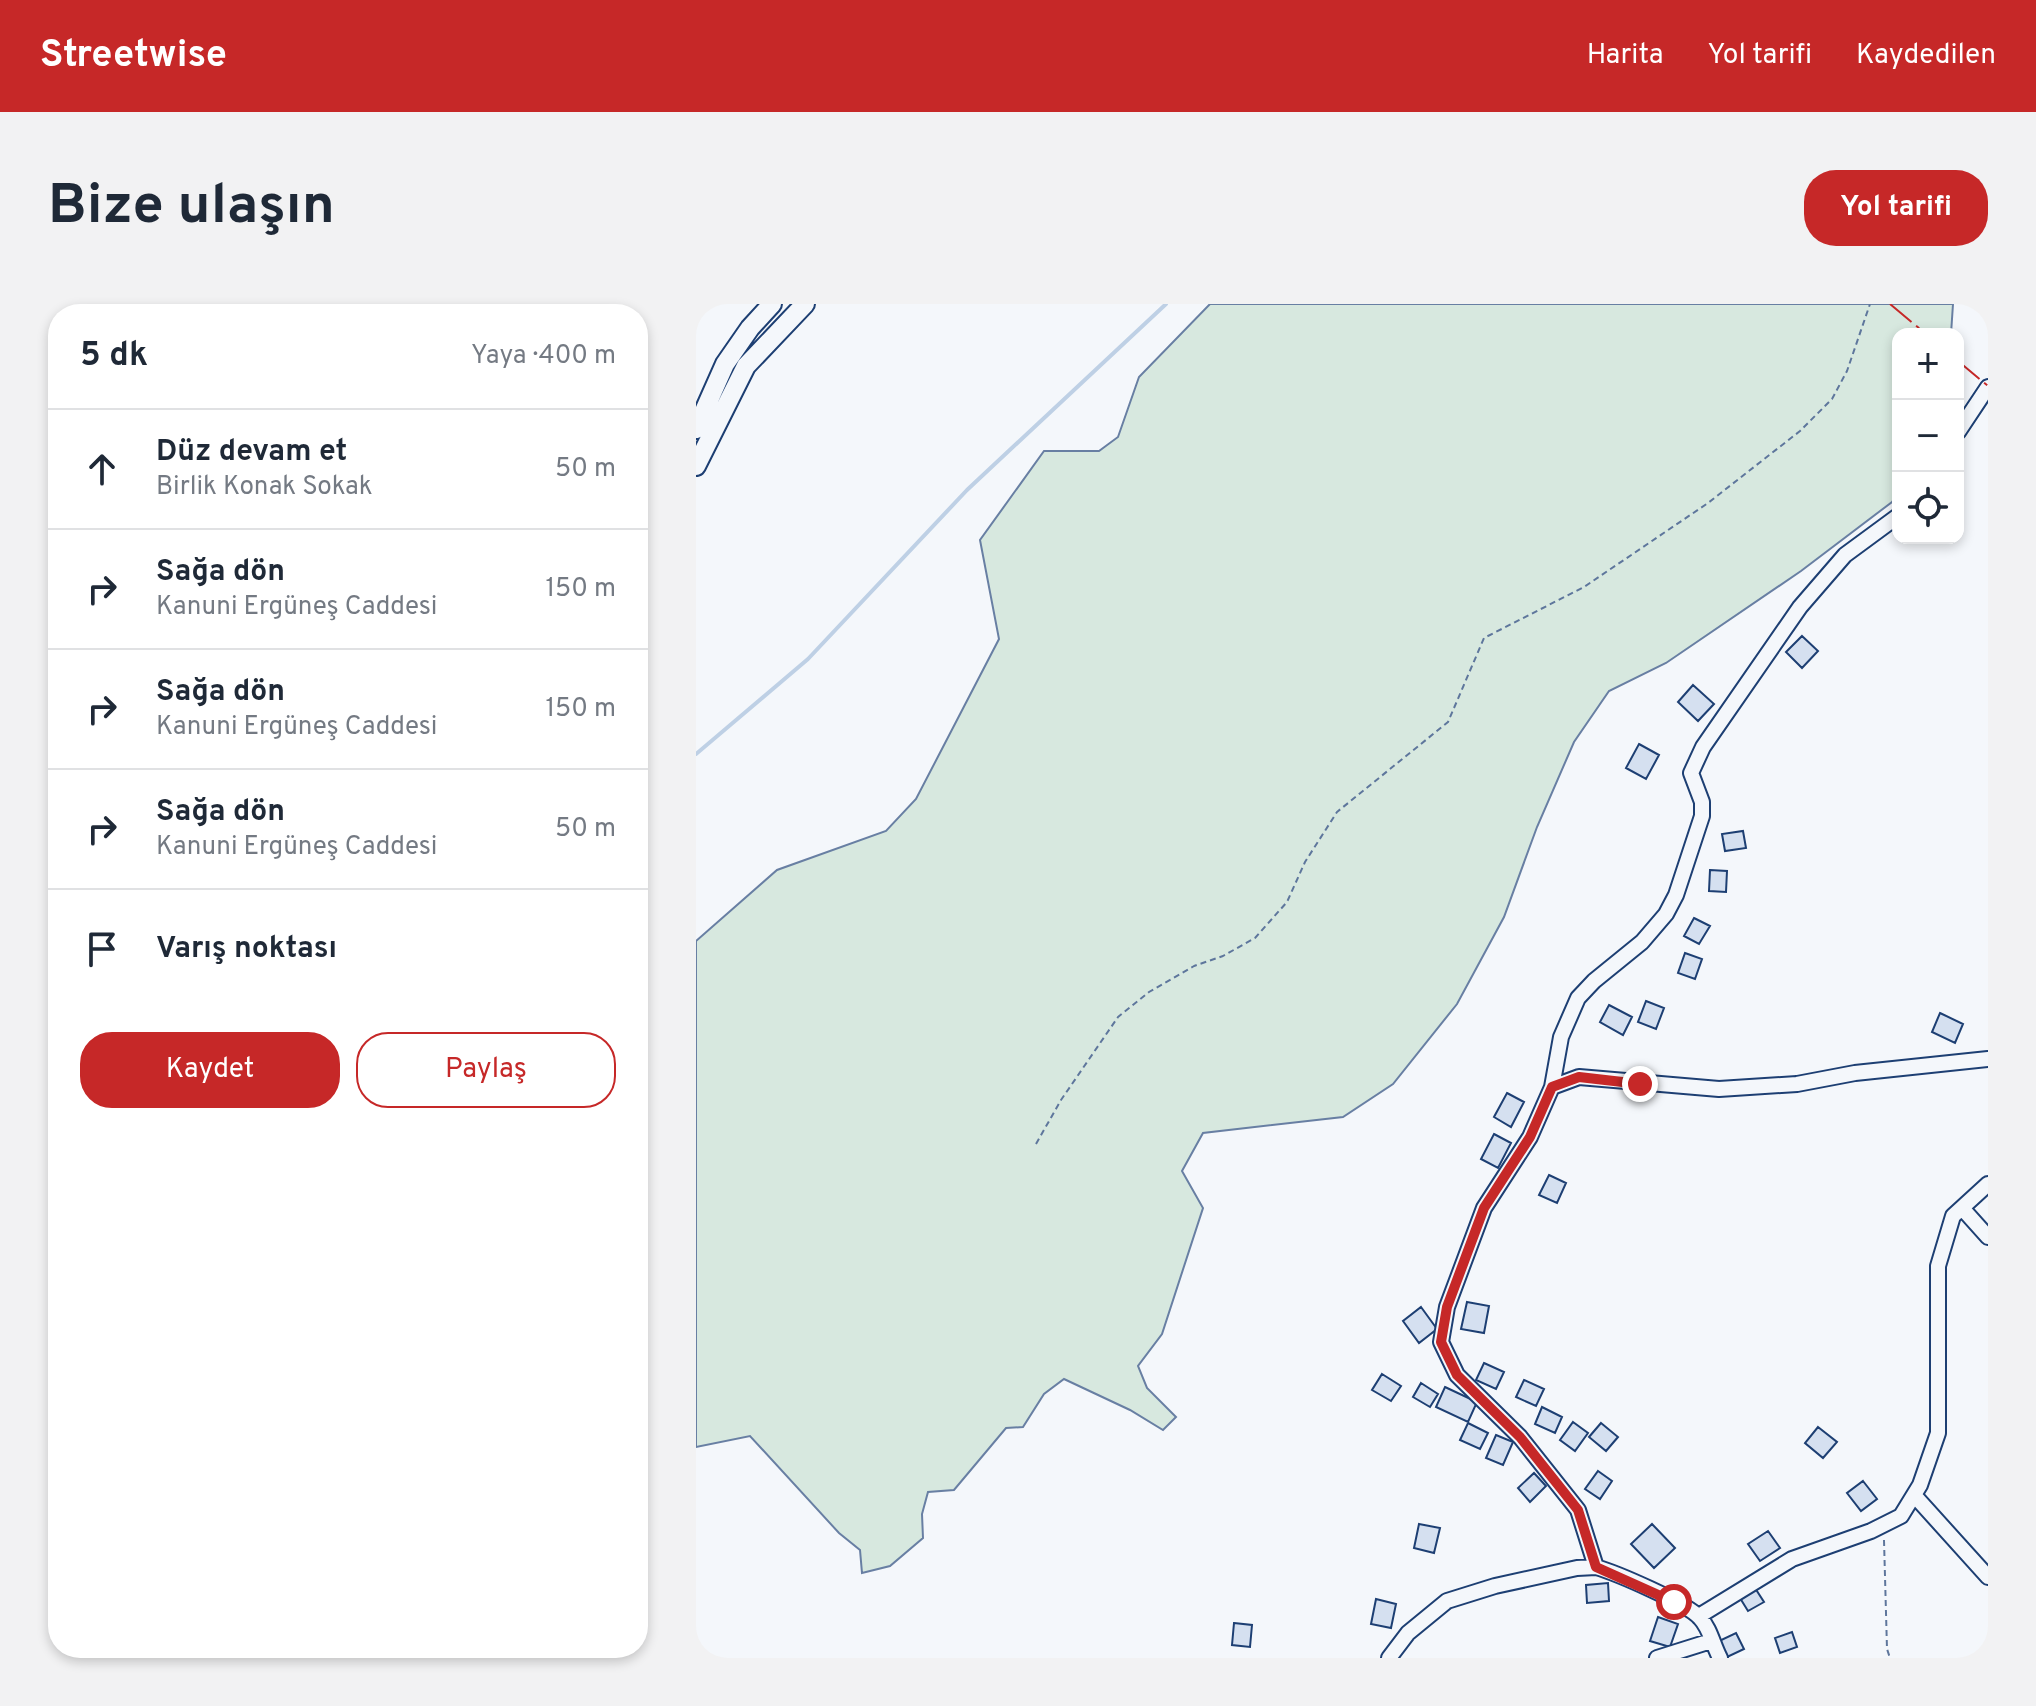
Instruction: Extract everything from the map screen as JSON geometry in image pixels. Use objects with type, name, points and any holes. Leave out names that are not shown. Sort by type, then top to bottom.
[{"type":"main road","points":[[696,429],[725,364],[750,328],[772,304]]},
{"type":"main road","points":[[696,466],[746,366],[805,304]]},
{"type":"street","points":[[1964,423],[1988,387]]},
{"type":"street","points":[[1596,1567],[1578,1510],[1520,1437],[1457,1375],[1441,1342],[1447,1307],[1484,1208],[1530,1137],[1552,1087],[1561,1037],[1578,998],[1642,942],[1666,914],[1676,895],[1702,816],[1702,802],[1691,773],[1703,747],[1800,607],[1845,555],[1892,520]]},
{"type":"street","points":[[1552,1087],[1579,1077],[1719,1089],[1797,1084],[1855,1073],[1988,1059]]},
{"type":"street","points":[[1699,1616],[1792,1559],[1901,1516],[1914,1495],[1938,1433],[1938,1266],[1953,1216],[1988,1184]]},
{"type":"street","points":[[1962,1208],[1988,1237]]},
{"type":"street","points":[[1914,1495],[1988,1577]]},
{"type":"street","points":[[1389,1658],[1408,1633],[1447,1601],[1509,1583],[1577,1568],[1596,1567],[1648,1589],[1699,1616],[1720,1658]]},
{"type":"street","points":[[1657,1658],[1711,1641]]},
{"type":"path","points":[[1036,1144],[1061,1100],[1118,1017],[1149,992],[1194,966],[1223,956],[1255,938],[1287,902],[1305,862],[1337,812],[1448,722],[1484,638],[1584,587],[1708,503],[1800,431],[1832,399],[1847,371],[1870,304]]},
{"type":"path","points":[[1883,1525],[1887,1649],[1890,1658]]},
{"type":"shaded area","points":[[1210,304],[1953,304],[1951,328],[1892,328],[1892,502],[1801,571],[1666,663],[1609,691],[1574,742],[1537,827],[1504,917],[1457,1004],[1393,1084],[1343,1117],[1203,1133],[1182,1171],[1203,1208],[1162,1334],[1138,1366],[1147,1388],[1176,1417],[1163,1430],[1130,1410],[1064,1379],[1044,1394],[1023,1427],[1006,1428],[954,1490],[928,1492],[922,1514],[923,1538],[890,1566],[862,1573],[860,1550],[839,1533],[750,1436],[696,1447],[696,941],[777,870],[886,831],[916,799],[999,639],[980,540],[1044,451],[1099,451],[1118,437],[1139,377]]},
{"type":"building","points":[[1802,636],[1818,651],[1802,668],[1786,652]]},
{"type":"building","points":[[1693,685],[1714,704],[1698,721],[1678,702]]},
{"type":"building","points":[[1639,744],[1659,755],[1646,779],[1626,768]]},
{"type":"building","points":[[1743,831],[1746,848],[1725,851],[1722,834]]},
{"type":"building","points":[[1710,870],[1727,871],[1726,892],[1709,891]]},
{"type":"building","points":[[1694,918],[1710,926],[1699,944],[1684,936]]},
{"type":"building","points":[[1685,953],[1702,959],[1695,979],[1678,973]]},
{"type":"building","points":[[1646,1001],[1664,1008],[1656,1029],[1638,1022]]},
{"type":"building","points":[[1609,1005],[1632,1017],[1623,1035],[1600,1022]]},
{"type":"building","points":[[1940,1013],[1963,1024],[1955,1043],[1932,1032]]},
{"type":"building","points":[[1507,1093],[1524,1102],[1511,1127],[1494,1117]]},
{"type":"building","points":[[1494,1134],[1511,1143],[1498,1168],[1481,1159]]},
{"type":"building","points":[[1549,1175],[1566,1183],[1557,1203],[1539,1195]]},
{"type":"building","points":[[1467,1302],[1489,1306],[1484,1333],[1461,1329]]},
{"type":"building","points":[[1421,1307],[1437,1329],[1419,1343],[1403,1321]]},
{"type":"building","points":[[1484,1363],[1504,1372],[1496,1389],[1476,1380]]},
{"type":"building","points":[[1382,1374],[1401,1386],[1391,1401],[1372,1390]]},
{"type":"building","points":[[1524,1380],[1544,1389],[1536,1406],[1516,1397]]},
{"type":"building","points":[[1421,1383],[1438,1394],[1430,1407],[1413,1397]]},
{"type":"building","points":[[1445,1387],[1477,1402],[1468,1422],[1436,1407]]},
{"type":"building","points":[[1542,1407],[1562,1417],[1555,1433],[1535,1424]]},
{"type":"building","points":[[1573,1422],[1588,1433],[1575,1451],[1560,1440]]},
{"type":"building","points":[[1468,1423],[1488,1433],[1480,1449],[1460,1440]]},
{"type":"building","points":[[1601,1423],[1618,1437],[1606,1451],[1589,1437]]},
{"type":"building","points":[[1818,1427],[1837,1442],[1823,1458],[1805,1443]]},
{"type":"building","points":[[1496,1435],[1513,1442],[1503,1465],[1486,1458]]},
{"type":"building","points":[[1598,1471],[1612,1481],[1600,1499],[1585,1489]]},
{"type":"building","points":[[1534,1473],[1546,1486],[1530,1502],[1518,1488]]},
{"type":"building","points":[[1863,1481],[1877,1499],[1861,1511],[1847,1493]]},
{"type":"building","points":[[1419,1524],[1440,1528],[1434,1553],[1414,1548]]},
{"type":"building","points":[[1652,1524],[1675,1548],[1654,1568],[1631,1544]]},
{"type":"building","points":[[1768,1531],[1780,1548],[1760,1561],[1748,1544]]},
{"type":"building","points":[[1608,1583],[1609,1601],[1587,1603],[1586,1585]]},
{"type":"building","points":[[1755,1588],[1764,1602],[1748,1611],[1740,1598]]},
{"type":"building","points":[[1376,1599],[1396,1604],[1391,1628],[1371,1624]]},
{"type":"building","points":[[1658,1617],[1678,1624],[1670,1647],[1650,1641]]},
{"type":"building","points":[[1234,1623],[1252,1625],[1250,1647],[1232,1645]]},
{"type":"building","points":[[1792,1632],[1797,1647],[1780,1653],[1775,1638]]},
{"type":"building","points":[[1736,1633],[1744,1649],[1725,1658],[1717,1642]]},
{"type":"waterway","points":[[696,754],[808,659],[967,490],[1166,304]]},
{"type":"power","points":[[1890,304],[1919,328]]},
{"type":"power","points":[[1964,366],[1988,386]]},
{"type":"route","points":[[1640,1084],[1579,1077],[1552,1087],[1530,1137],[1484,1208],[1447,1307],[1441,1342],[1457,1375],[1520,1437],[1578,1510],[1596,1567],[1674,1602]]}]
